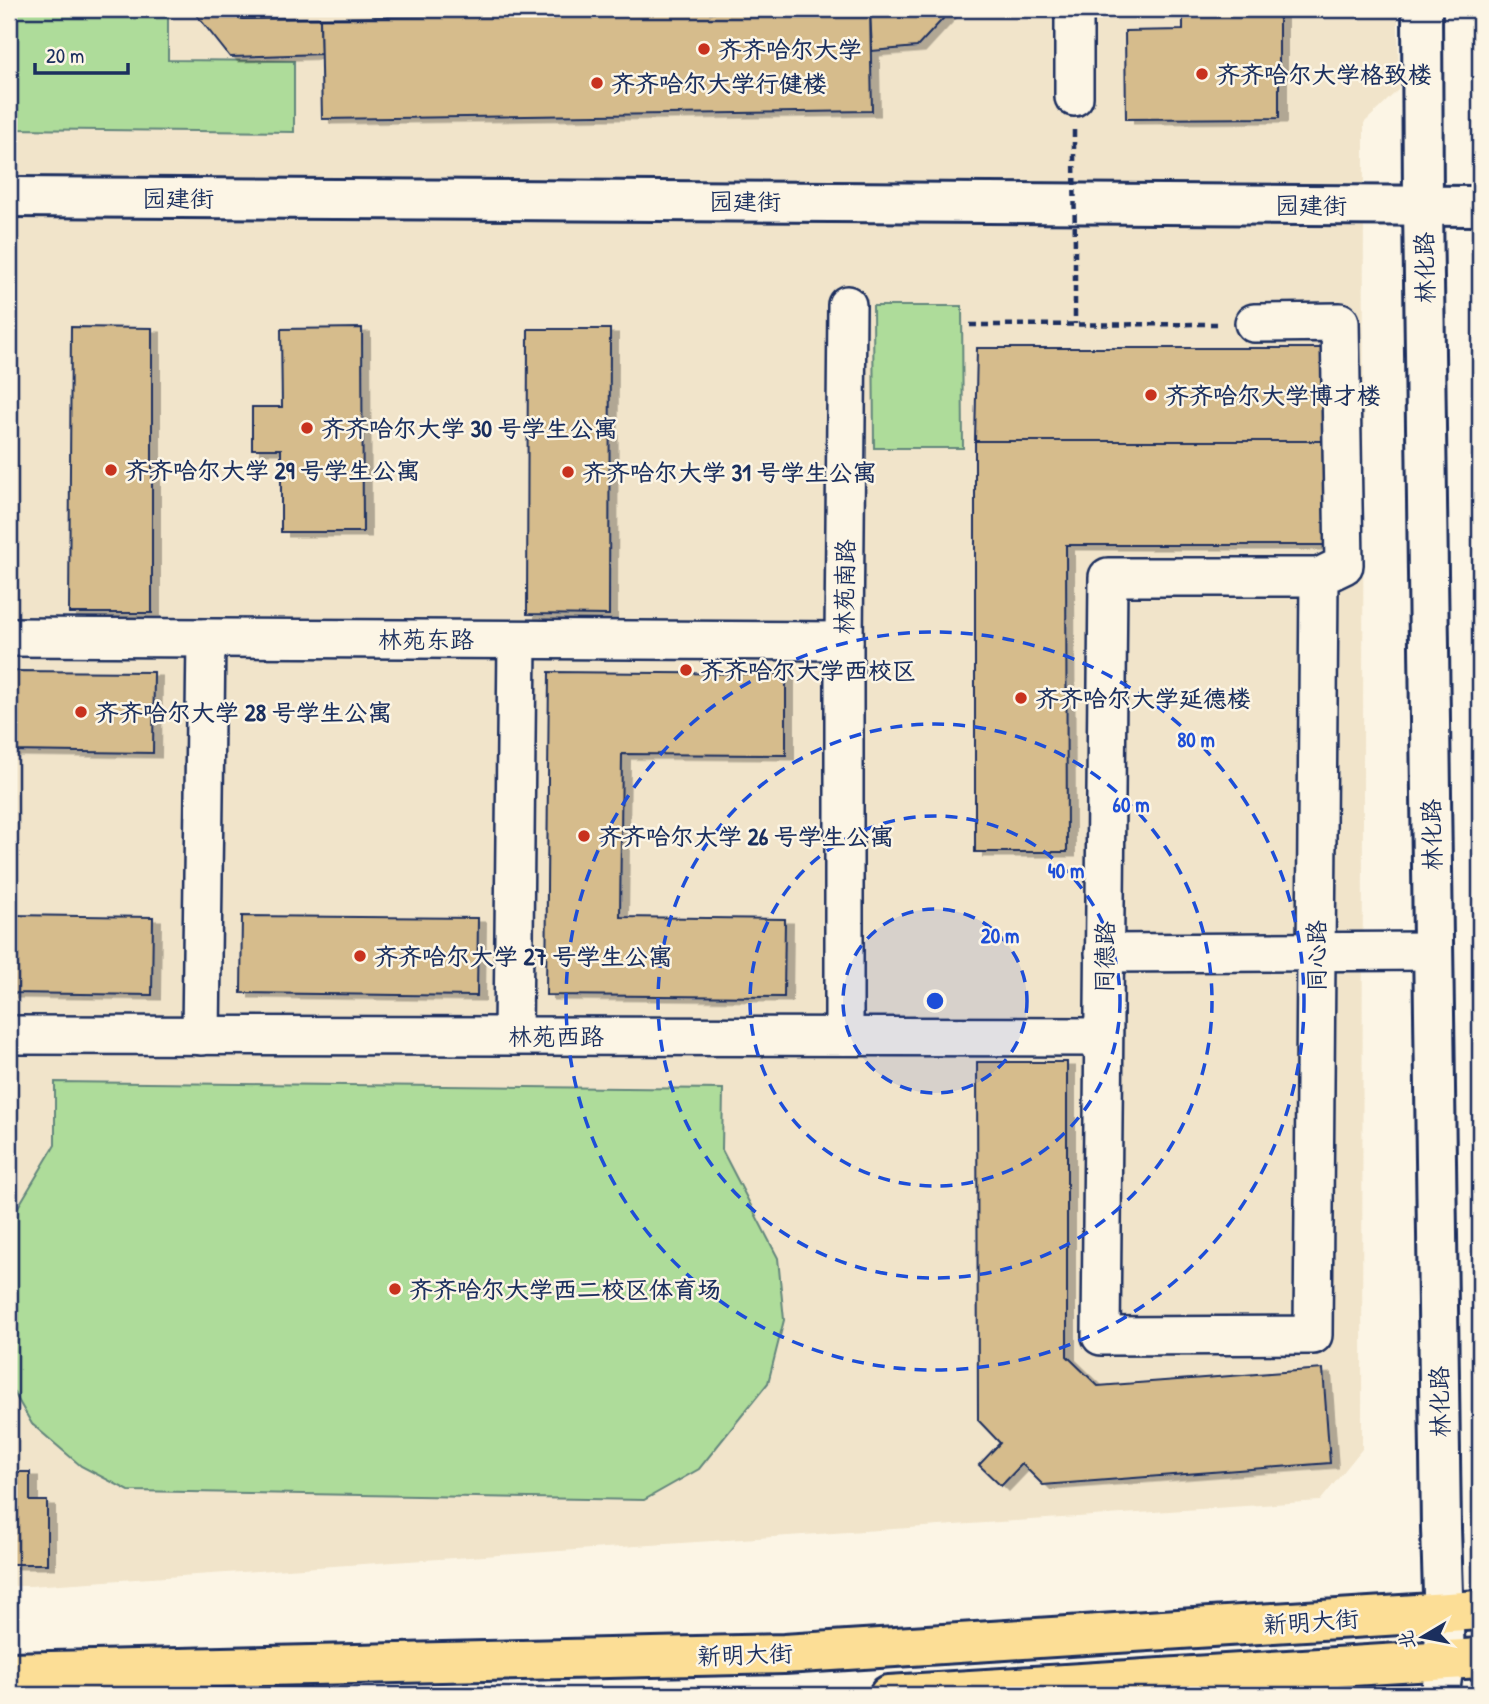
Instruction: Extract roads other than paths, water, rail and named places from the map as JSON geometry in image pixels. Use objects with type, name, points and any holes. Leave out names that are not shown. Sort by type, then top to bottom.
[{"type":"highway","name":"新明大街","points":[[9,1672],[784,1654],[1462,1611]]},
{"type":"highway","name":"新明大街","points":[[890,1695],[1455,1671]]},
{"type":"street","points":[[1074,9],[1074,97]]},
{"type":"street","name":"林化路","points":[[1422,9],[1441,1528],[1462,1611],[1455,1671]]},
{"type":"street","name":"园建街","points":[[9,197],[1480,206]]},
{"type":"street","name":"林苑南路","points":[[844,1036],[847,305]]},
{"type":"street","points":[[1254,324],[1340,322],[1344,565],[1319,578]]},
{"type":"street","name":"同德路","points":[[1101,1336],[1108,577],[1319,578]]},
{"type":"street","name":"同心路","points":[[1101,1336],[1313,1335],[1319,578]]},
{"type":"street","name":"林苑东路","points":[[9,637],[844,641]]},
{"type":"street","points":[[201,1036],[206,638]]},
{"type":"street","points":[[513,1036],[517,640]]},
{"type":"street","points":[[1104,953],[1433,951]]},
{"type":"street","name":"林苑西路","points":[[9,1035],[1103,1037]]},
{"type":"place","name":"齐齐哈尔大学","points":[[704,49]]},
{"type":"place","name":"齐齐哈尔大学格致楼","points":[[1202,74]]},
{"type":"place","name":"齐齐哈尔大学行健楼","points":[[597,83]]},
{"type":"place","name":"齐齐哈尔大学博才楼","points":[[1151,395]]},
{"type":"place","name":"齐齐哈尔大学 30 号学生公寓","points":[[307,428]]},
{"type":"place","name":"齐齐哈尔大学 29 号学生公寓","points":[[111,470]]},
{"type":"place","name":"齐齐哈尔大学 31 号学生公寓","points":[[568,472]]},
{"type":"place","name":"齐齐哈尔大学西校区","points":[[686,670]]},
{"type":"place","name":"齐齐哈尔大学延德楼","points":[[1021,698]]},
{"type":"place","name":"齐齐哈尔大学 28 号学生公寓","points":[[81,712]]},
{"type":"place","name":"齐齐哈尔大学 26 号学生公寓","points":[[584,836]]},
{"type":"place","name":"齐齐哈尔大学 27 号学生公寓","points":[[360,956]]},
{"type":"place","name":"齐齐哈尔大学西二校区体育场","points":[[395,1289]]}]
